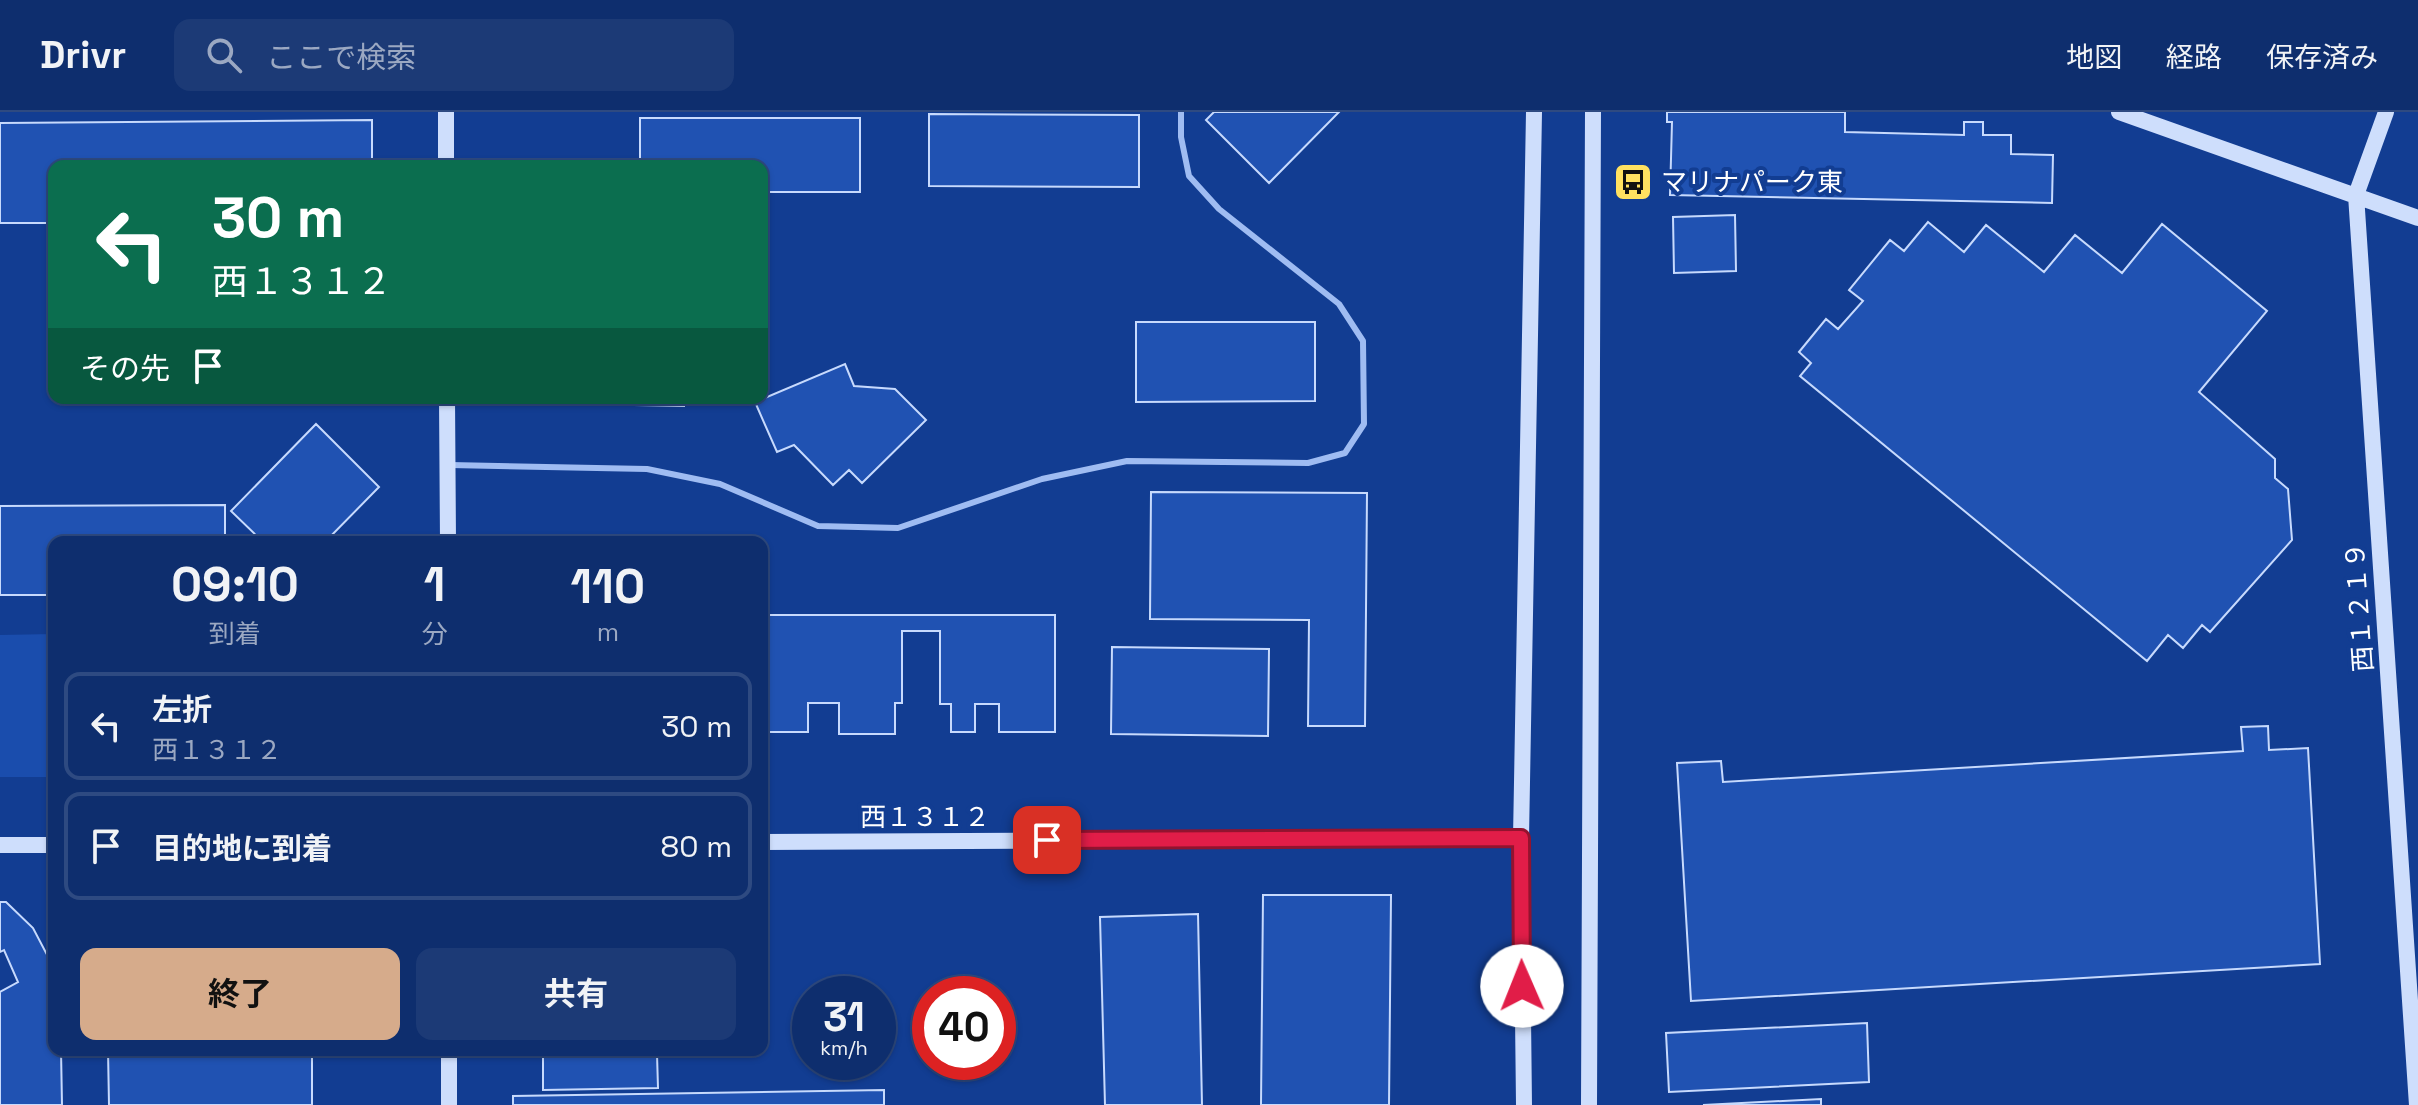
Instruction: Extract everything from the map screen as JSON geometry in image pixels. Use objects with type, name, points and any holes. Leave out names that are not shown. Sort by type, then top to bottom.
[{"type":"street","points":[[446,112],[446,160]]},
{"type":"street","points":[[1524,1105],[1521,838],[1534,112]]},
{"type":"street","points":[[1589,1105],[1593,112]]},
{"type":"street","points":[[2119,112],[2418,218]]},
{"type":"street","name":"西１２１９","points":[[2386,112],[2356,195],[2417,1105]]},
{"type":"street","points":[[447,404],[448,536]]},
{"type":"street","name":"西１３１２","points":[[768,842],[1521,838]]},
{"type":"street","points":[[0,845],[48,845]]},
{"type":"street","points":[[449,1056],[449,1105]]},
{"type":"lane","points":[[447,465],[647,469],[720,484],[818,526],[898,528],[1042,479],[1127,461],[1308,463],[1345,453],[1364,424],[1363,341],[1339,304],[1219,209],[1189,176],[1181,137],[1181,112]]},
{"type":"shaded area","points":[[48,634],[48,777],[0,777],[0,635]]},
{"type":"building","points":[[1214,112],[1339,112],[1269,183],[1206,120]]},
{"type":"building","points":[[1667,112],[1845,112],[1845,132],[1964,135],[1964,122],[1983,122],[1983,135],[2011,135],[2011,154],[2053,155],[2052,203],[1670,195],[1672,122],[1667,122]]},
{"type":"building","points":[[929,114],[1139,115],[1139,187],[929,186]]},
{"type":"building","points":[[640,118],[860,118],[860,192],[768,192],[768,160],[640,160]]},
{"type":"building","points":[[372,120],[372,160],[48,160],[48,223],[0,223],[0,123]]},
{"type":"building","points":[[1735,215],[1736,271],[1674,273],[1673,217]]},
{"type":"building","points":[[1928,222],[1964,252],[1986,225],[2044,272],[2075,235],[2122,273],[2162,224],[2267,311],[2199,392],[2275,459],[2275,478],[2288,489],[2292,540],[2210,632],[2202,625],[2183,648],[2168,635],[2147,661],[1800,376],[1811,363],[1799,352],[1826,319],[1838,329],[1863,301],[1849,290],[1890,240],[1904,251]]},
{"type":"building","points":[[1136,322],[1315,322],[1315,401],[1136,402]]},
{"type":"building","points":[[845,364],[854,386],[895,389],[926,420],[862,483],[849,470],[833,485],[794,445],[777,452],[756,404],[768,404],[768,397]]},
{"type":"building","points":[[583,404],[684,404],[684,406]]},
{"type":"building","points":[[316,424],[379,487],[331,536],[257,536],[231,511]]},
{"type":"building","points":[[1151,492],[1367,493],[1365,726],[1308,726],[1309,620],[1150,619]]},
{"type":"building","points":[[225,505],[225,536],[48,536],[48,595],[0,595],[0,506]]},
{"type":"building","points":[[768,615],[1055,615],[1055,732],[999,732],[999,704],[975,704],[975,732],[951,732],[951,704],[940,704],[940,631],[902,631],[902,703],[895,703],[895,734],[839,734],[839,703],[808,703],[808,732],[768,732]]},
{"type":"building","points":[[1112,647],[1269,649],[1268,736],[1111,734]]},
{"type":"building","points":[[2268,726],[2269,750],[2308,748],[2320,964],[1691,1001],[1677,763],[1721,761],[1723,782],[2243,751],[2241,727]]},
{"type":"building","points":[[1263,895],[1391,895],[1389,1105],[1261,1105]]},
{"type":"building","points":[[0,902],[6,902],[33,928],[48,957],[48,1056],[61,1056],[62,1105],[0,1105],[0,992],[18,982],[4,950],[0,952]]},
{"type":"building","points":[[1198,914],[1202,1105],[1105,1105],[1100,917]]},
{"type":"building","points":[[1867,1023],[1869,1082],[1669,1092],[1666,1033]]},
{"type":"building","points":[[108,1056],[312,1056],[312,1105],[109,1105]]},
{"type":"building","points":[[543,1056],[657,1056],[658,1088],[543,1090]]},
{"type":"building","points":[[884,1090],[884,1105],[513,1105],[513,1096]]},
{"type":"building","points":[[1821,1099],[1821,1105],[1703,1105]]},
{"type":"place","name":"マリナパーク東","points":[[1633,182]]},
{"type":"route","points":[[1047,840],[1521,838],[1522,986]]}]
